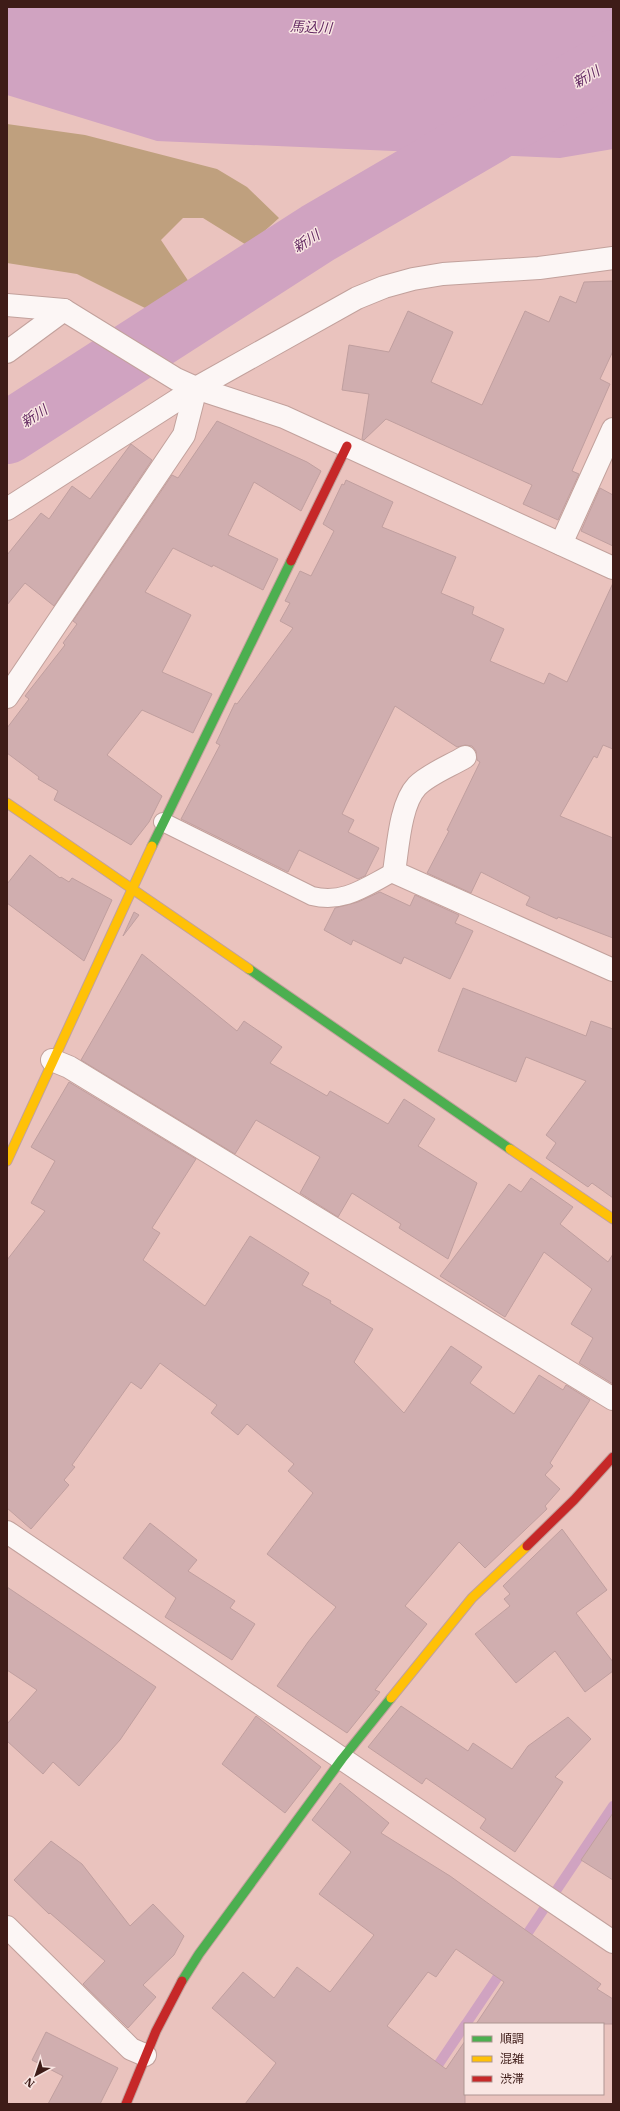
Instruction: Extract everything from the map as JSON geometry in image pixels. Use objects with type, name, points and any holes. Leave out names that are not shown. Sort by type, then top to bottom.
[{"type":"street","points":[[7,509],[196,388],[357,298],[384,287],[414,279],[443,274],[539,268],[613,258]]},
{"type":"street","points":[[7,305],[64,310],[176,379],[196,388],[284,417],[613,568]]},
{"type":"street","points":[[7,352],[64,310]]},
{"type":"street","points":[[7,697],[184,435],[196,388]]},
{"type":"street","points":[[561,544],[613,429]]},
{"type":"street","points":[[7,1161],[131,888],[347,446]]},
{"type":"street","points":[[465,757],[418,786],[409,798],[404,812],[394,872],[613,970]]},
{"type":"street","points":[[7,803],[613,1219]]},
{"type":"street","points":[[52,1060],[76,1072],[613,1399]]},
{"type":"street","points":[[126,2104],[145,2055],[176,1992],[199,1954],[342,1759],[472,1598],[574,1500],[613,1457]]},
{"type":"street","points":[[7,1532],[613,1942]]},
{"type":"street","points":[[7,1927],[131,2049],[145,2055]]},
{"type":"lane","points":[[163,822],[312,896],[323,899],[346,897],[394,872]]},
{"type":"shaded area","points":[[7,124],[85,135],[217,169],[247,187],[279,218],[248,246],[203,218],[183,218],[161,240],[193,288],[151,311],[77,274],[7,263]]},
{"type":"water","name":"馬込川","points":[[7,7],[613,7],[613,149],[560,158],[157,141],[7,95]]},
{"type":"building","points":[[613,281],[613,351],[600,379],[610,384],[572,471],[579,474],[558,520],[523,504],[532,485],[386,419],[364,440],[362,439],[369,394],[342,390],[349,345],[389,352],[408,311],[453,332],[431,382],[482,405],[525,311],[549,322],[560,296],[576,303],[584,282]]},
{"type":"building","points":[[217,421],[307,462],[321,471],[301,511],[254,482],[228,535],[278,559],[263,590],[213,565],[212,567],[173,548],[145,592],[191,615],[162,672],[212,694],[193,733],[142,710],[107,755],[162,796],[149,822],[131,845],[54,800],[58,791],[38,779],[39,777],[7,753],[7,728],[29,699],[25,696],[65,645],[63,643],[77,624],[73,621],[172,475],[178,478]]},
{"type":"building","points":[[131,444],[152,460],[54,606],[25,583],[7,605],[7,555],[41,513],[49,519],[72,486],[90,499]]},
{"type":"building","points":[[346,480],[393,502],[382,527],[456,557],[441,593],[474,607],[472,614],[504,629],[490,661],[544,684],[549,673],[567,682],[613,583],[613,749],[603,745],[597,758],[594,756],[560,816],[613,838],[613,938],[558,917],[557,919],[526,905],[530,897],[481,872],[471,893],[427,873],[449,831],[447,830],[480,762],[477,760],[476,751],[472,746],[465,745],[457,747],[395,706],[342,814],[354,820],[348,832],[379,848],[365,876],[358,879],[299,850],[288,872],[181,819],[220,745],[216,743],[235,703],[237,704],[293,628],[280,621],[290,603],[285,601],[300,571],[311,576],[334,531],[323,524],[342,484],[344,485]]},
{"type":"building","points":[[600,488],[613,495],[613,546],[581,531]]},
{"type":"building","points":[[30,855],[60,878],[61,877],[69,882],[72,878],[112,900],[84,961],[7,903],[7,884]]},
{"type":"building","points":[[380,892],[410,906],[415,895],[459,915],[455,923],[473,931],[450,979],[404,957],[401,964],[353,940],[351,945],[324,930],[335,908],[358,902]]},
{"type":"building","points":[[134,912],[139,915],[123,936]]},
{"type":"building","points":[[142,954],[237,1031],[244,1021],[282,1047],[270,1063],[327,1096],[330,1091],[388,1124],[404,1099],[435,1119],[418,1146],[477,1183],[448,1259],[399,1228],[401,1224],[352,1193],[338,1217],[300,1193],[320,1157],[256,1120],[235,1154],[81,1060]]},
{"type":"building","points":[[463,988],[586,1036],[591,1021],[613,1029],[613,1198],[592,1183],[588,1187],[546,1158],[556,1143],[546,1135],[586,1081],[526,1057],[516,1082],[438,1051]]},
{"type":"building","points":[[69,1082],[196,1159],[152,1228],[160,1233],[143,1260],[205,1306],[250,1236],[309,1273],[302,1285],[331,1301],[330,1303],[373,1329],[354,1362],[404,1413],[451,1346],[482,1367],[470,1383],[514,1414],[539,1375],[563,1390],[566,1385],[590,1400],[550,1463],[553,1466],[545,1475],[560,1489],[545,1506],[547,1509],[485,1568],[459,1542],[405,1606],[427,1624],[375,1690],[380,1692],[347,1733],[277,1686],[308,1642],[336,1607],[267,1554],[313,1493],[288,1471],[294,1464],[247,1424],[238,1435],[211,1413],[217,1405],[160,1363],[141,1389],[131,1382],[72,1465],[75,1467],[64,1480],[69,1485],[31,1529],[7,1508],[7,1260],[45,1211],[31,1203],[55,1161],[31,1147]]},
{"type":"building","points":[[531,1178],[573,1207],[560,1224],[608,1262],[613,1254],[613,1384],[579,1363],[593,1338],[571,1324],[592,1289],[544,1252],[505,1317],[440,1276],[509,1184],[521,1192]]},
{"type":"building","points":[[150,1523],[197,1560],[188,1571],[235,1601],[230,1608],[255,1624],[232,1660],[165,1617],[176,1598],[123,1558]]},
{"type":"building","points":[[562,1529],[607,1590],[576,1613],[613,1662],[613,1671],[585,1692],[555,1651],[516,1683],[475,1634],[510,1606],[504,1599],[510,1594],[503,1586]]},
{"type":"building","points":[[7,1587],[156,1687],[120,1740],[79,1786],[53,1762],[43,1774],[7,1741],[7,1724],[37,1690],[7,1670]]},
{"type":"building","points":[[401,1706],[468,1751],[473,1743],[512,1769],[528,1746],[568,1717],[591,1739],[555,1777],[563,1782],[515,1852],[480,1828],[486,1819],[426,1778],[422,1784],[368,1747]]},
{"type":"building","points":[[256,1716],[321,1767],[285,1813],[222,1764]]},
{"type":"building","points":[[340,1783],[389,1823],[381,1833],[450,1876],[601,1984],[597,1989],[613,1999],[613,2024],[477,2023],[504,1982],[456,1949],[436,1977],[428,1972],[387,2026],[446,2069],[464,2042],[465,2104],[245,2104],[276,2063],[212,2008],[243,1972],[274,1998],[297,1967],[330,1992],[374,1935],[319,1894],[351,1852],[312,1820]]},
{"type":"building","points":[[613,1813],[613,1880],[581,1860]]},
{"type":"building","points":[[51,1841],[82,1864],[130,1926],[153,1904],[184,1936],[174,1955],[143,1985],[156,1997],[128,2028],[83,1984],[105,1961],[50,1913],[49,1914],[14,1880]]},
{"type":"building","points":[[46,2032],[118,2068],[100,2104],[48,2104],[63,2076],[32,2060]]},
{"type":"waterway","name":"新川","points":[[7,433],[318,233],[613,61]]},
{"type":"waterway","points":[[521,1943],[613,1806]]},
{"type":"waterway","points":[[467,2023],[505,1966]]},
{"type":"waterway","points":[[432,2074],[464,2026]]},
{"type":"traffic: fast","points":[[152,846],[291,561]]},
{"type":"traffic: fast","points":[[249,969],[510,1149]]},
{"type":"traffic: fast","points":[[182,1981],[199,1954],[342,1759],[391,1698]]},
{"type":"traffic: slow","points":[[7,803],[249,969]]},
{"type":"traffic: slow","points":[[7,1161],[152,846]]},
{"type":"traffic: slow","points":[[510,1149],[613,1219]]},
{"type":"traffic: slow","points":[[391,1698],[472,1598],[527,1546]]},
{"type":"traffic: jam","points":[[291,561],[347,446]]},
{"type":"traffic: jam","points":[[527,1546],[574,1500],[613,1457]]},
{"type":"traffic: jam","points":[[126,2104],[156,2031],[182,1981]]}]
